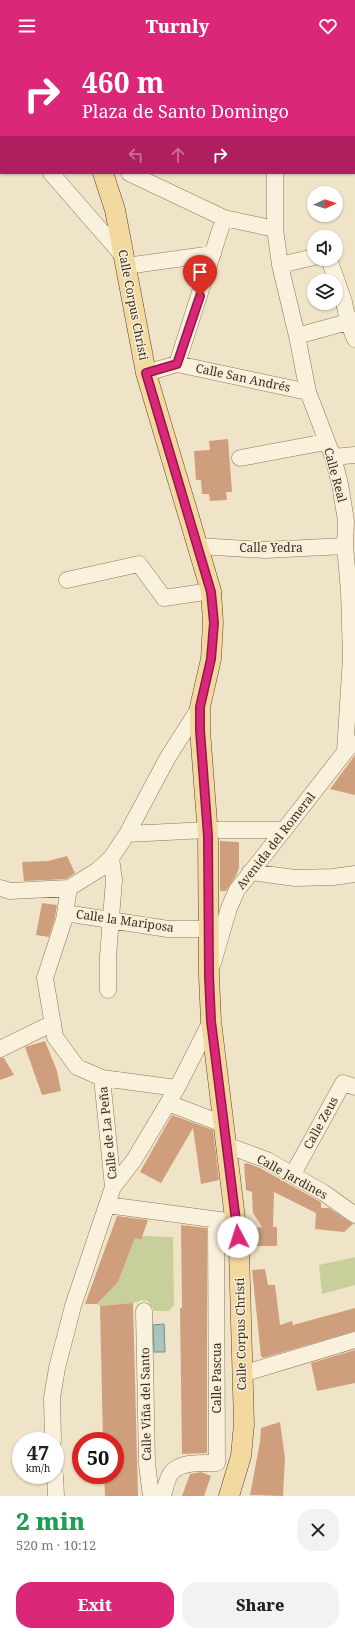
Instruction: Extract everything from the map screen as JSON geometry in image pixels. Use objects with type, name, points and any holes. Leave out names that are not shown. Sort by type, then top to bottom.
[{"type":"main road","name":"Calle Corpus Christi","points":[[104,174],[115,210],[146,373],[211,592],[214,623],[211,659],[200,707],[200,743],[207,830],[211,1021],[223,1124],[237,1222],[244,1424],[241,1456],[229,1496]]},
{"type":"street","points":[[52,174],[125,261],[213,254]]},
{"type":"street","points":[[131,174],[224,218],[275,229]]},
{"type":"street","name":"Calle Real","points":[[275,174],[275,229],[280,265],[297,336],[308,392],[333,457],[346,521],[345,546],[351,657],[345,752]]},
{"type":"street","points":[[146,373],[177,364],[224,218]]},
{"type":"street","points":[[280,265],[307,258]]},
{"type":"street","points":[[331,266],[351,321],[355,339]]},
{"type":"street","points":[[297,336],[351,321]]},
{"type":"street","name":"Calle San Andrés","points":[[177,364],[308,392]]},
{"type":"street","points":[[240,458],[326,442]]},
{"type":"street","points":[[333,457],[355,455]]},
{"type":"street","points":[[338,478],[355,505]]},
{"type":"street","name":"Calle Yedra","points":[[198,546],[265,550],[345,546]]},
{"type":"street","points":[[67,580],[139,564],[164,598],[211,592]]},
{"type":"street","points":[[0,888],[10,891],[69,888],[98,870],[111,858],[127,834],[176,744],[200,707]]},
{"type":"street","name":"Avenida del Romeral","points":[[209,976],[229,908],[237,890],[355,739]]},
{"type":"street","points":[[176,744],[200,743]]},
{"type":"street","points":[[127,834],[207,830],[284,830]]},
{"type":"street","points":[[108,990],[108,956],[114,880],[111,858]]},
{"type":"street","points":[[250,872],[295,878],[333,877],[355,874]]},
{"type":"street","points":[[69,888],[65,912],[45,978],[55,1037],[77,1067],[102,1078],[177,1088]]},
{"type":"street","points":[[209,908],[229,908]]},
{"type":"street","name":"Calle la Mariposa","points":[[65,912],[168,929],[209,929]]},
{"type":"street","points":[[53,1432],[52,1398],[57,1368],[73,1306],[113,1187],[134,1160],[177,1088],[211,1021]]},
{"type":"street","points":[[0,1049],[53,1023]]},
{"type":"street","name":"Calle de La Peña","points":[[102,1078],[113,1187]]},
{"type":"street","name":"Calle Zeus","points":[[293,1174],[343,1083],[355,1087]]},
{"type":"street","points":[[168,1103],[223,1124]]},
{"type":"street","name":"Calle Jardines","points":[[226,1145],[267,1160],[293,1174],[324,1193],[355,1215]]},
{"type":"street","points":[[107,1205],[237,1222]]},
{"type":"street","name":"Calle Pascua","points":[[163,1496],[171,1473],[179,1467],[195,1463],[218,1463],[216,1220]]},
{"type":"street","name":"Calle Viña del Santo","points":[[144,1311],[147,1464],[151,1496]]},
{"type":"street","points":[[242,1374],[355,1340]]},
{"type":"street","points":[[55,1484],[56,1496]]},
{"type":"green space","points":[[142,1236],[173,1237],[174,1305],[169,1311],[154,1311],[148,1301],[142,1300],[133,1303],[100,1306],[97,1304],[118,1282],[135,1238],[140,1240]]},
{"type":"green space","points":[[355,1257],[355,1285],[322,1294],[319,1265]]},
{"type":"water","points":[[164,1324],[165,1352],[154,1352],[153,1325]]},
{"type":"building","points":[[228,439],[232,492],[226,492],[227,500],[210,501],[209,494],[202,494],[201,480],[196,480],[194,451],[210,450],[209,441]]},
{"type":"building","points":[[355,755],[355,795],[330,789]]},
{"type":"building","points":[[220,841],[239,842],[239,868],[236,876],[226,891],[220,891]]},
{"type":"building","points":[[67,856],[75,873],[66,879],[24,881],[22,862],[48,861]]},
{"type":"building","points":[[42,903],[57,905],[55,918],[49,937],[36,935]]},
{"type":"building","points":[[45,1041],[57,1071],[61,1091],[42,1095],[25,1047]]},
{"type":"building","points":[[0,1058],[4,1058],[14,1075],[0,1080]]},
{"type":"building","points":[[172,1115],[213,1130],[219,1180],[201,1184],[193,1128],[161,1183],[140,1172]]},
{"type":"building","points":[[247,1163],[260,1168],[319,1201],[321,1203],[321,1208],[329,1208],[353,1224],[344,1232],[315,1229],[316,1213],[274,1192],[273,1227],[277,1227],[277,1246],[256,1246],[254,1228],[262,1227],[253,1213],[252,1192],[246,1190],[244,1164]]},
{"type":"building","points":[[117,1216],[148,1220],[141,1240],[135,1238],[118,1282],[97,1304],[85,1304]]},
{"type":"building","points":[[181,1225],[207,1228],[207,1453],[182,1454],[180,1308],[182,1308]]},
{"type":"building","points":[[265,1269],[268,1285],[275,1285],[280,1325],[292,1321],[293,1325],[355,1308],[355,1331],[263,1358],[261,1356],[252,1270]]},
{"type":"building","points":[[133,1303],[138,1496],[105,1496],[104,1484],[124,1484],[124,1432],[103,1432],[100,1306]]},
{"type":"building","points":[[355,1350],[355,1383],[317,1391],[311,1363]]},
{"type":"building","points":[[280,1422],[285,1458],[283,1496],[250,1495],[260,1442],[261,1428]]},
{"type":"building","points":[[201,1472],[211,1476],[204,1496],[182,1496],[190,1474]]},
{"type":"route","points":[[200,296],[177,364],[146,373],[211,592],[214,623],[211,659],[200,707],[200,730],[208,836],[209,976],[211,1021],[238,1237]]}]
